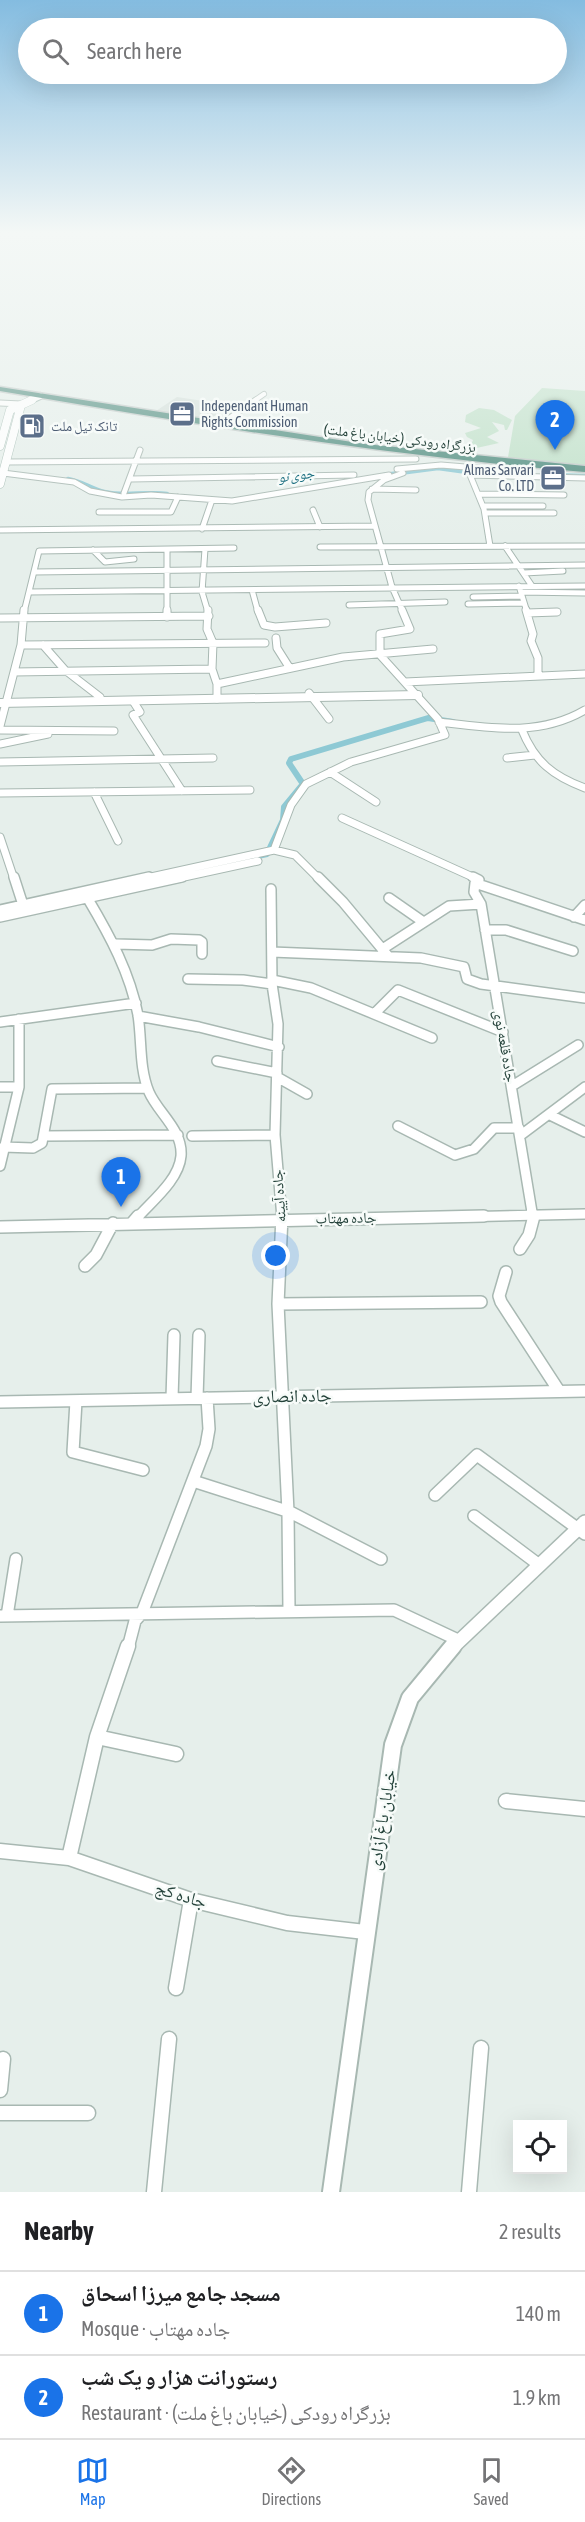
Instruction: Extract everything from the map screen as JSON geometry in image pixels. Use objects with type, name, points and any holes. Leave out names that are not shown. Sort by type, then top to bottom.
[{"type":"highway","name":"بزرگراه رودکی (خیابان باغ ملت)","points":[[0,389],[218,426],[443,458],[585,473]]},
{"type":"highway","name":"بزرگراه رودکی (خیابان باغ ملت)","points":[[0,394],[22,403],[416,459],[475,471],[585,473]]},
{"type":"main road","points":[[0,446],[2,429],[9,416],[9,410],[40,396]]},
{"type":"main road","points":[[0,484],[22,403]]},
{"type":"street","points":[[218,426],[264,394]]},
{"type":"street","points":[[0,403],[22,403]]},
{"type":"street","points":[[0,416],[9,416]]},
{"type":"street","points":[[2,429],[14,428]]},
{"type":"street","points":[[124,493],[131,479],[133,463],[140,450]]},
{"type":"street","points":[[6,462],[133,463],[416,459]]},
{"type":"street","points":[[274,850],[278,834],[295,796],[307,783],[330,772],[386,752],[442,738],[445,734],[437,719],[416,693],[380,655],[380,634],[410,630],[392,587],[368,500],[372,489],[403,471],[416,459]]},
{"type":"street","points":[[3,472],[74,482],[104,495],[232,501],[280,495],[441,465],[475,471],[561,474]]},
{"type":"street","points":[[131,479],[348,476],[403,471]]},
{"type":"street","points":[[475,471],[471,485],[479,494],[483,506],[490,546]]},
{"type":"street","points":[[3,472],[81,480],[106,492],[145,491],[236,498],[292,490],[348,476]]},
{"type":"street","points":[[372,489],[416,490]]},
{"type":"street","points":[[479,494],[564,495]]},
{"type":"street","points":[[94,530],[104,495]]},
{"type":"street","points":[[99,512],[169,513],[178,497]]},
{"type":"street","points":[[202,529],[212,500]]},
{"type":"street","points":[[483,506],[543,506]]},
{"type":"street","points":[[313,510],[320,527]]},
{"type":"street","points":[[485,513],[554,513]]},
{"type":"street","points":[[0,530],[375,526]]},
{"type":"street","points":[[183,549],[190,529]]},
{"type":"street","points":[[506,546],[532,586]]},
{"type":"street","points":[[320,547],[585,546]]},
{"type":"street","points":[[205,549],[202,592],[209,616],[207,629],[213,643],[212,669],[217,684],[217,697]]},
{"type":"street","points":[[114,731],[0,728],[3,701],[21,645],[22,619],[39,551],[234,549]]},
{"type":"street","points":[[93,550],[105,562],[134,560]]},
{"type":"street","points":[[167,550],[165,592],[167,617]]},
{"type":"street","points":[[34,572],[585,565]]},
{"type":"street","points":[[524,573],[563,571]]},
{"type":"street","points":[[468,604],[521,594],[532,586],[585,590]]},
{"type":"street","points":[[29,592],[202,592],[392,587],[521,594]]},
{"type":"street","points":[[252,590],[252,597],[264,625],[275,627],[326,623]]},
{"type":"street","points":[[473,597],[585,590]]},
{"type":"street","points":[[521,594],[533,634],[531,641],[538,658],[538,675]]},
{"type":"street","points":[[349,605],[445,602]]},
{"type":"street","points":[[527,613],[557,612]]},
{"type":"street","points":[[0,618],[209,616]]},
{"type":"street","points":[[276,638],[277,648],[289,667]]},
{"type":"street","points":[[21,645],[265,643]]},
{"type":"street","points":[[43,645],[65,670],[99,697]]},
{"type":"street","points":[[217,684],[343,657],[433,649]]},
{"type":"street","points":[[14,672],[212,669]]},
{"type":"street","points":[[405,681],[585,674]]},
{"type":"street","points":[[3,701],[99,697],[416,693]]},
{"type":"street","points":[[310,695],[329,719]]},
{"type":"street","points":[[3,701],[133,701],[217,697]]},
{"type":"street","points":[[133,701],[140,712],[133,715],[182,791]]},
{"type":"street","points":[[437,719],[472,728],[522,730],[568,722],[585,710]]},
{"type":"street","points":[[0,744],[67,730]]},
{"type":"street","points":[[522,730],[535,755],[554,776],[585,788]]},
{"type":"street","points":[[507,758],[535,755]]},
{"type":"street","points":[[0,762],[213,758]]},
{"type":"street","points":[[330,772],[376,802]]},
{"type":"street","points":[[0,793],[250,790]]},
{"type":"street","points":[[94,792],[118,841]]},
{"type":"street","points":[[342,818],[477,881],[585,920]]},
{"type":"street","points":[[0,837],[24,908]]},
{"type":"street","points":[[0,910],[88,899],[261,858],[274,850],[295,855],[343,902],[347,911],[386,952]]},
{"type":"street","points":[[0,917],[24,908],[160,874],[261,858]]},
{"type":"street","points":[[160,874],[165,882]]},
{"type":"street","name":"جاده قلعه نوی","points":[[477,881],[474,892],[481,904],[534,1215]]},
{"type":"street","name":"جاده آیینه","points":[[271,890],[272,982],[279,1047],[275,1136],[282,1220],[278,1304],[288,1512],[289,1610]]},
{"type":"street","points":[[390,898],[422,921]]},
{"type":"street","points":[[88,899],[116,944],[136,1003],[147,1088],[155,1104],[178,1135],[178,1167],[132,1223]]},
{"type":"street","points":[[386,952],[422,921],[455,904],[481,904]]},
{"type":"street","points":[[574,917],[585,905]]},
{"type":"street","points":[[485,930],[506,930],[573,951]]},
{"type":"street","points":[[116,944],[152,945],[171,939],[199,940],[202,942],[202,954]]},
{"type":"street","points":[[272,952],[386,952],[464,967],[467,979],[495,987],[555,990],[584,996]]},
{"type":"street","points":[[188,979],[272,982],[311,988],[432,1038]]},
{"type":"street","points":[[374,1014],[398,990],[503,1032]]},
{"type":"street","points":[[0,1022],[136,1003]]},
{"type":"street","points":[[138,1016],[199,1027],[279,1047]]},
{"type":"street","points":[[0,1166],[19,1087],[19,1019]]},
{"type":"street","points":[[512,1086],[578,1045]]},
{"type":"street","points":[[217,1061],[277,1075],[307,1094]]},
{"type":"street","points":[[0,1087],[19,1087]]},
{"type":"street","points":[[398,1126],[454,1155],[473,1149],[488,1131],[494,1128],[500,1126],[520,1131],[550,1115],[585,1087]]},
{"type":"street","points":[[3,1147],[33,1148],[42,1143],[52,1089],[147,1088]]},
{"type":"street","points":[[550,1115],[585,1132]]},
{"type":"street","points":[[44,1136],[178,1135]]},
{"type":"street","points":[[192,1136],[275,1136]]},
{"type":"street","points":[[520,1249],[529,1235],[534,1215]]},
{"type":"street","name":"جاده مهتاب","points":[[0,1227],[585,1215]]},
{"type":"street","points":[[85,1266],[96,1255],[113,1223]]},
{"type":"street","points":[[506,1272],[499,1296],[501,1302],[559,1391]]},
{"type":"street","points":[[278,1304],[482,1302]]},
{"type":"street","points":[[172,1398],[174,1335]]},
{"type":"street","points":[[69,1858],[98,1737],[123,1667],[135,1621],[142,1613],[206,1446],[209,1429],[202,1398],[199,1335]]},
{"type":"street","name":"جاده انصاری","points":[[0,1402],[585,1391]]},
{"type":"street","points":[[76,1401],[73,1452],[143,1470]]},
{"type":"street","points":[[435,1495],[477,1455],[583,1528]]},
{"type":"street","points":[[193,1481],[225,1494],[288,1512],[331,1529],[381,1559]]},
{"type":"street","points":[[474,1516],[538,1564]]},
{"type":"street","name":"خیابان باغ آزادی","points":[[331,2192],[365,1932],[393,1745],[410,1698],[458,1640],[538,1564],[583,1528]]},
{"type":"street","points":[[16,1559],[4,1616],[394,1610],[458,1640]]},
{"type":"street","points":[[98,1737],[176,1754]]},
{"type":"street","points":[[506,1801],[585,1809]]},
{"type":"street","name":"جاده کج","points":[[0,1851],[69,1858],[191,1900],[287,1923],[365,1932]]},
{"type":"street","points":[[176,1988],[191,1900]]},
{"type":"street","points":[[154,2192],[170,2038]]},
{"type":"street","points":[[469,2192],[481,2048]]},
{"type":"street","points":[[0,2090],[3,2059]]},
{"type":"street","points":[[0,2113],[88,2113]]},
{"type":"shaded area","points":[[177,397],[230,405],[206,422],[153,413]]},
{"type":"green space","points":[[542,388],[585,391],[585,468],[507,463],[515,416]]},
{"type":"green space","points":[[479,408],[494,410],[512,420],[507,430],[504,425],[492,422],[499,431],[487,437],[499,443],[472,449],[474,455],[469,450],[473,440],[465,433],[481,428],[465,422],[466,415]]},
{"type":"waterway","name":"جوی نو","points":[[384,475],[438,468],[482,474]]},
{"type":"waterway","name":"جوی نو","points":[[545,475],[585,476]]},
{"type":"waterway","name":"جوی نو","points":[[68,479],[112,493],[167,494]]},
{"type":"waterway","points":[[176,875],[267,854],[283,820],[284,807],[303,784],[289,763],[291,759],[428,718],[453,722]]},
{"type":"place","name":"Independant Human Rights Commission","points":[[182,414]]},
{"type":"place","name":"تانک تیل ملت","points":[[32,426]]},
{"type":"place","name":"رستورانت هزار و یک شب","points":[[555,450]]},
{"type":"place","name":"Almas Sarvari Co. LTD","points":[[553,478]]},
{"type":"place","name":"مسجد جامع میرزا اسحاق","points":[[121,1207]]}]
